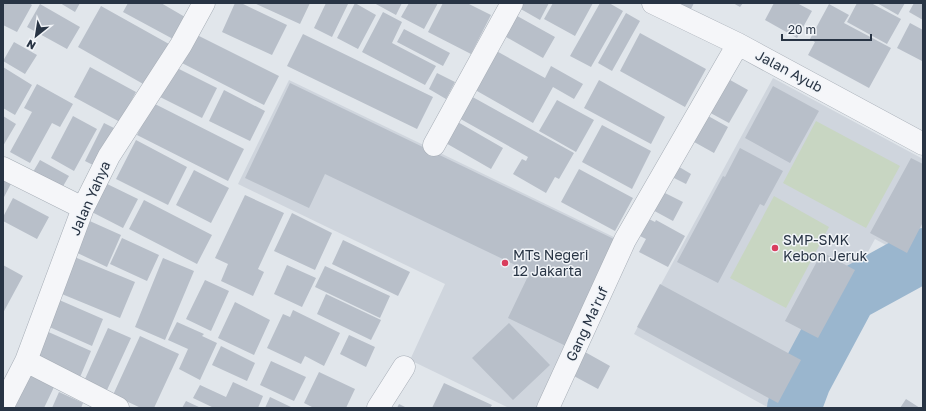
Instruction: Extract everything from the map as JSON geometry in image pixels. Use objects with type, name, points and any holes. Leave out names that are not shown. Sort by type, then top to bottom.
[{"type":"street","name":"Jalan Yahya","points":[[3,406],[26,362],[83,208],[109,156],[181,45],[204,3]]},
{"type":"street","points":[[434,145],[512,3]]},
{"type":"street","name":"Jalan Ayub","points":[[653,3],[738,44],[923,144]]},
{"type":"street","name":"Gang Ma'ruf","points":[[548,408],[625,240],[738,44]]},
{"type":"street","points":[[3,168],[83,208]]},
{"type":"street","points":[[26,362],[118,408]]},
{"type":"street","points":[[378,408],[404,367]]},
{"type":"shaded area","name":"SMP-SMK Kebon Jeruk","points":[[773,78],[923,159],[923,225],[906,256],[875,239],[783,408],[769,408],[634,334]]},
{"type":"shaded area","name":"MTs Negeri 12 Jakarta","points":[[289,80],[620,240],[539,408],[509,408],[410,360],[445,284],[238,184]]},
{"type":"green space","points":[[816,121],[900,166],[866,228],[783,183]]},
{"type":"green space","points":[[774,196],[829,227],[786,308],[730,278]]},
{"type":"building","points":[[3,3],[29,3],[32,5],[17,32],[3,25]]},
{"type":"building","points":[[60,3],[80,3],[75,12]]},
{"type":"building","points":[[128,3],[161,3],[185,17],[173,39],[123,12]]},
{"type":"building","points":[[235,3],[241,3],[287,25],[272,55],[222,32]]},
{"type":"building","points":[[254,3],[310,3],[300,24]]},
{"type":"building","points":[[326,3],[348,4],[332,37],[314,28]]},
{"type":"building","points":[[355,3],[376,15],[358,49],[337,38]]},
{"type":"building","points":[[374,3],[402,3],[396,15]]},
{"type":"building","points":[[409,3],[438,3],[424,29],[401,17]]},
{"type":"building","points":[[443,3],[467,3],[491,15],[471,54],[428,32]]},
{"type":"building","points":[[521,3],[549,3],[540,20],[519,8]]},
{"type":"building","points":[[553,3],[593,3],[575,36],[544,19]]},
{"type":"building","points":[[600,3],[609,3],[623,11],[591,67],[570,56]]},
{"type":"building","points":[[666,3],[694,3],[688,15]]},
{"type":"building","points":[[733,3],[743,3],[740,7]]},
{"type":"building","points":[[774,3],[797,3],[812,11],[797,38],[765,20]]},
{"type":"building","points":[[857,3],[871,3],[901,19],[887,44],[847,22]]},
{"type":"building","points":[[877,3],[905,3],[898,15]]},
{"type":"building","points":[[914,3],[923,3],[923,20],[909,12]]},
{"type":"building","points":[[40,4],[80,27],[67,49],[27,27]]},
{"type":"building","points":[[829,4],[849,15],[844,23],[891,48],[869,88],[808,55],[815,42],[810,39]]},
{"type":"building","points":[[101,6],[169,44],[145,85],[78,47]]},
{"type":"building","points":[[383,12],[402,22],[392,43],[436,66],[425,85],[362,52]]},
{"type":"building","points":[[510,12],[555,37],[543,58],[499,33]]},
{"type":"building","points":[[626,13],[640,21],[612,71],[598,63]]},
{"type":"building","points":[[910,23],[923,30],[922,61],[897,48]]},
{"type":"building","points":[[404,29],[450,53],[443,66],[397,42]]},
{"type":"building","points":[[640,33],[706,69],[685,107],[620,71]]},
{"type":"building","points":[[195,34],[279,76],[264,105],[180,62]]},
{"type":"building","points":[[303,34],[433,97],[417,129],[287,66]]},
{"type":"building","points":[[14,42],[37,55],[25,74],[3,61]]},
{"type":"building","points":[[491,48],[545,78],[551,66],[583,84],[574,99],[553,87],[533,123],[470,87]]},
{"type":"building","points":[[173,66],[217,88],[202,118],[158,96]]},
{"type":"building","points":[[3,67],[32,85],[15,115],[3,108]]},
{"type":"building","points":[[90,67],[136,92],[120,122],[74,97]]},
{"type":"building","points":[[437,73],[455,82],[446,99],[429,89]]},
{"type":"building","points":[[723,76],[748,90],[729,123],[705,110]]},
{"type":"building","points":[[599,80],[665,117],[651,144],[584,108]]},
{"type":"building","points":[[290,83],[618,241],[568,347],[508,318],[530,272],[325,174],[309,208],[245,178]]},
{"type":"building","points":[[37,84],[73,104],[60,127],[52,123],[30,163],[10,152],[32,112],[24,108]]},
{"type":"building","points":[[773,86],[819,111],[790,163],[745,138]]},
{"type":"building","points":[[224,90],[265,111],[250,141],[209,121]]},
{"type":"building","points":[[469,95],[574,153],[559,179],[555,177],[546,193],[513,174],[522,159],[526,161],[528,157],[457,117]]},
{"type":"building","points":[[557,100],[594,120],[576,152],[539,131]]},
{"type":"building","points":[[153,103],[244,149],[228,181],[137,135]]},
{"type":"building","points":[[701,112],[728,127],[714,153],[687,138]]},
{"type":"building","points":[[3,116],[16,124],[3,146]]},
{"type":"building","points":[[73,116],[97,129],[74,171],[51,158]]},
{"type":"building","points":[[456,121],[503,148],[491,169],[444,142]]},
{"type":"building","points":[[104,123],[118,130],[97,167],[85,161]]},
{"type":"building","points":[[602,125],[651,151],[632,189],[582,162]]},
{"type":"building","points":[[136,140],[187,167],[168,205],[116,179]]},
{"type":"building","points":[[740,148],[783,171],[764,206],[760,204],[718,283],[677,262],[723,176],[725,177]]},
{"type":"building","points":[[911,158],[923,164],[923,222],[907,253],[870,233]]},
{"type":"building","points":[[40,160],[69,176],[62,188],[33,172]]},
{"type":"building","points":[[676,165],[691,174],[686,184],[670,176]]},
{"type":"building","points":[[579,169],[633,198],[615,231],[561,202]]},
{"type":"building","points":[[194,170],[229,188],[211,223],[176,205]]},
{"type":"building","points":[[3,173],[14,178],[3,199]]},
{"type":"building","points":[[101,181],[138,199],[123,228],[86,209]]},
{"type":"building","points":[[659,190],[683,202],[673,221],[649,208]]},
{"type":"building","points":[[245,195],[284,213],[258,269],[264,272],[253,296],[221,281],[228,264],[215,258]]},
{"type":"building","points":[[13,198],[49,217],[37,239],[3,221],[3,217]]},
{"type":"building","points":[[144,200],[212,235],[197,264],[129,229]]},
{"type":"building","points":[[292,213],[332,233],[315,270],[274,251]]},
{"type":"building","points":[[643,216],[655,222],[656,220],[685,236],[668,267],[639,252],[646,239],[634,233]]},
{"type":"building","points":[[83,218],[121,235],[107,267],[69,249]]},
{"type":"building","points":[[122,238],[159,255],[147,281],[110,264]]},
{"type":"building","points":[[343,240],[410,272],[398,296],[332,264]]},
{"type":"building","points":[[822,252],[855,270],[818,338],[785,321]]},
{"type":"building","points":[[72,256],[135,282],[120,318],[57,292]]},
{"type":"building","points":[[163,258],[194,271],[165,340],[135,327]]},
{"type":"building","points":[[3,265],[23,276],[3,313]]},
{"type":"building","points":[[287,265],[316,278],[302,307],[274,294]]},
{"type":"building","points":[[325,266],[390,296],[380,318],[315,287]]},
{"type":"building","points":[[205,280],[229,291],[211,331],[186,319]]},
{"type":"building","points":[[660,284],[801,360],[778,403],[637,327]]},
{"type":"building","points":[[326,294],[381,320],[371,340],[317,314]]},
{"type":"building","points":[[57,299],[103,319],[92,346],[45,325]]},
{"type":"building","points":[[235,302],[270,320],[254,355],[218,338]]},
{"type":"building","points":[[293,310],[340,333],[324,366],[305,356],[301,364],[267,348],[283,314],[290,317]]},
{"type":"building","points":[[177,322],[204,334],[202,336],[217,343],[200,380],[179,369],[188,349],[168,340]]},
{"type":"building","points":[[509,323],[550,365],[513,400],[472,358]]},
{"type":"building","points":[[108,328],[131,338],[107,390],[85,379]]},
{"type":"building","points":[[44,330],[91,351],[78,382],[30,361]]},
{"type":"building","points":[[349,335],[375,347],[366,367],[340,354]]},
{"type":"building","points":[[140,336],[179,354],[154,408],[141,408],[113,395]]},
{"type":"building","points":[[221,346],[255,363],[247,381],[212,365]]},
{"type":"building","points":[[585,352],[610,366],[598,389],[572,375]]},
{"type":"building","points":[[271,361],[306,377],[294,401],[260,385]]},
{"type":"building","points":[[24,370],[55,385],[44,408],[18,408],[9,404]]},
{"type":"building","points":[[319,372],[355,389],[346,408],[314,408],[304,403]]},
{"type":"building","points":[[233,382],[263,396],[258,408],[214,408],[193,398],[200,385],[226,397]]},
{"type":"building","points":[[444,383],[492,405],[490,408],[432,408]]},
{"type":"building","points":[[59,392],[83,403],[81,408],[52,408]]},
{"type":"building","points":[[270,397],[293,408],[265,408]]},
{"type":"building","points":[[906,399],[920,408],[900,408]]},
{"type":"building","points":[[186,401],[201,408],[182,408]]},
{"type":"building","points":[[399,404],[407,408],[397,408]]},
{"type":"waterway","points":[[794,408],[804,381],[850,295],[923,255]]},
{"type":"place","name":"SMP-SMK Kebon Jeruk","points":[[775,248]]},
{"type":"place","name":"MTs Negeri 12 Jakarta","points":[[505,263]]}]
